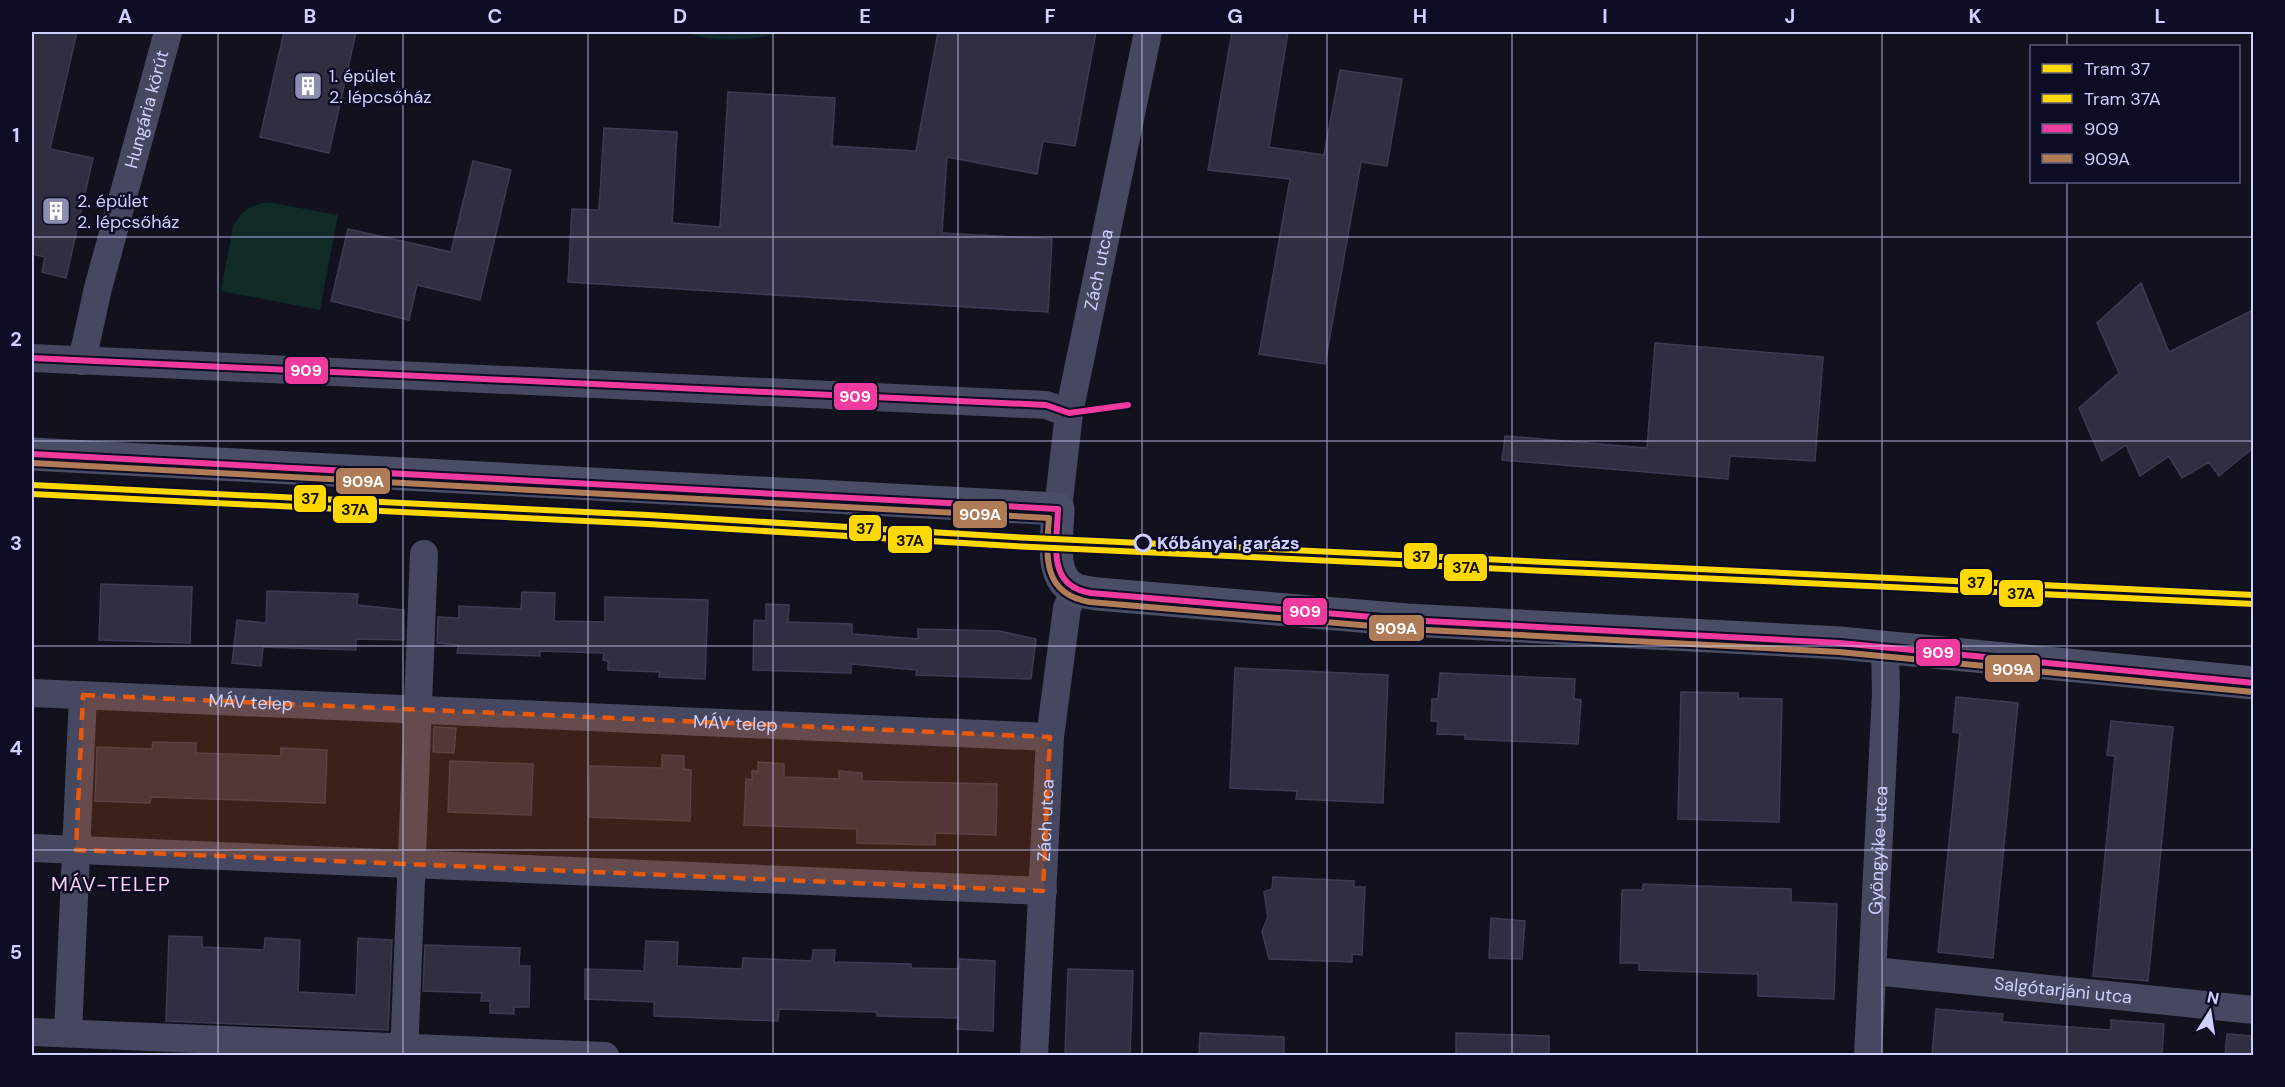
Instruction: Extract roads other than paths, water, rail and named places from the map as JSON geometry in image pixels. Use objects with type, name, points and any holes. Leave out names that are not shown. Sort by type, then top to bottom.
[{"type":"street","name":"Hungária körút","points":[[82,361],[98,288],[168,32]]},
{"type":"street","name":"Zách utca","points":[[1058,509],[1069,413],[1148,32]]},
{"type":"street","points":[[32,358],[1046,405],[1069,413]]},
{"type":"street","points":[[32,454],[1058,509],[1057,564],[1065,583],[1075,590],[1097,594],[1407,620],[1885,647],[2253,683]]},
{"type":"street","points":[[404,1051],[424,554]]},
{"type":"street","name":"Zách utca","points":[[1034,1056],[1050,737],[1067,608],[1075,590]]},
{"type":"street","name":"Gyöngyike utca","points":[[1868,1056],[1886,693],[1885,647]]},
{"type":"street","name":"MÁV telep","points":[[32,693],[1050,737]]},
{"type":"street","points":[[68,1033],[83,695]]},
{"type":"street","points":[[32,848],[1042,891]]},
{"type":"street","name":"Salgótarjáni utca","points":[[1874,971],[2253,1010]]},
{"type":"street","points":[[32,1032],[404,1051],[605,1056]]},
{"type":"tram line","name":"37","points":[[32,485],[648,515],[1013,537],[2254,595]]},
{"type":"tram line","name":"37A","points":[[32,494],[648,524],[1013,546],[2254,604]]},
{"type":"place","name":"1. épület 2. lépcsőház","points":[[308,86]]},
{"type":"place","name":"2. épület 2. lépcsőház","points":[[56,211]]},
{"type":"place","name":"Kőbányai garázs","points":[[1143,543]]},
{"type":"district","name":"MÁV-TELEP","points":[[111,884]]}]
